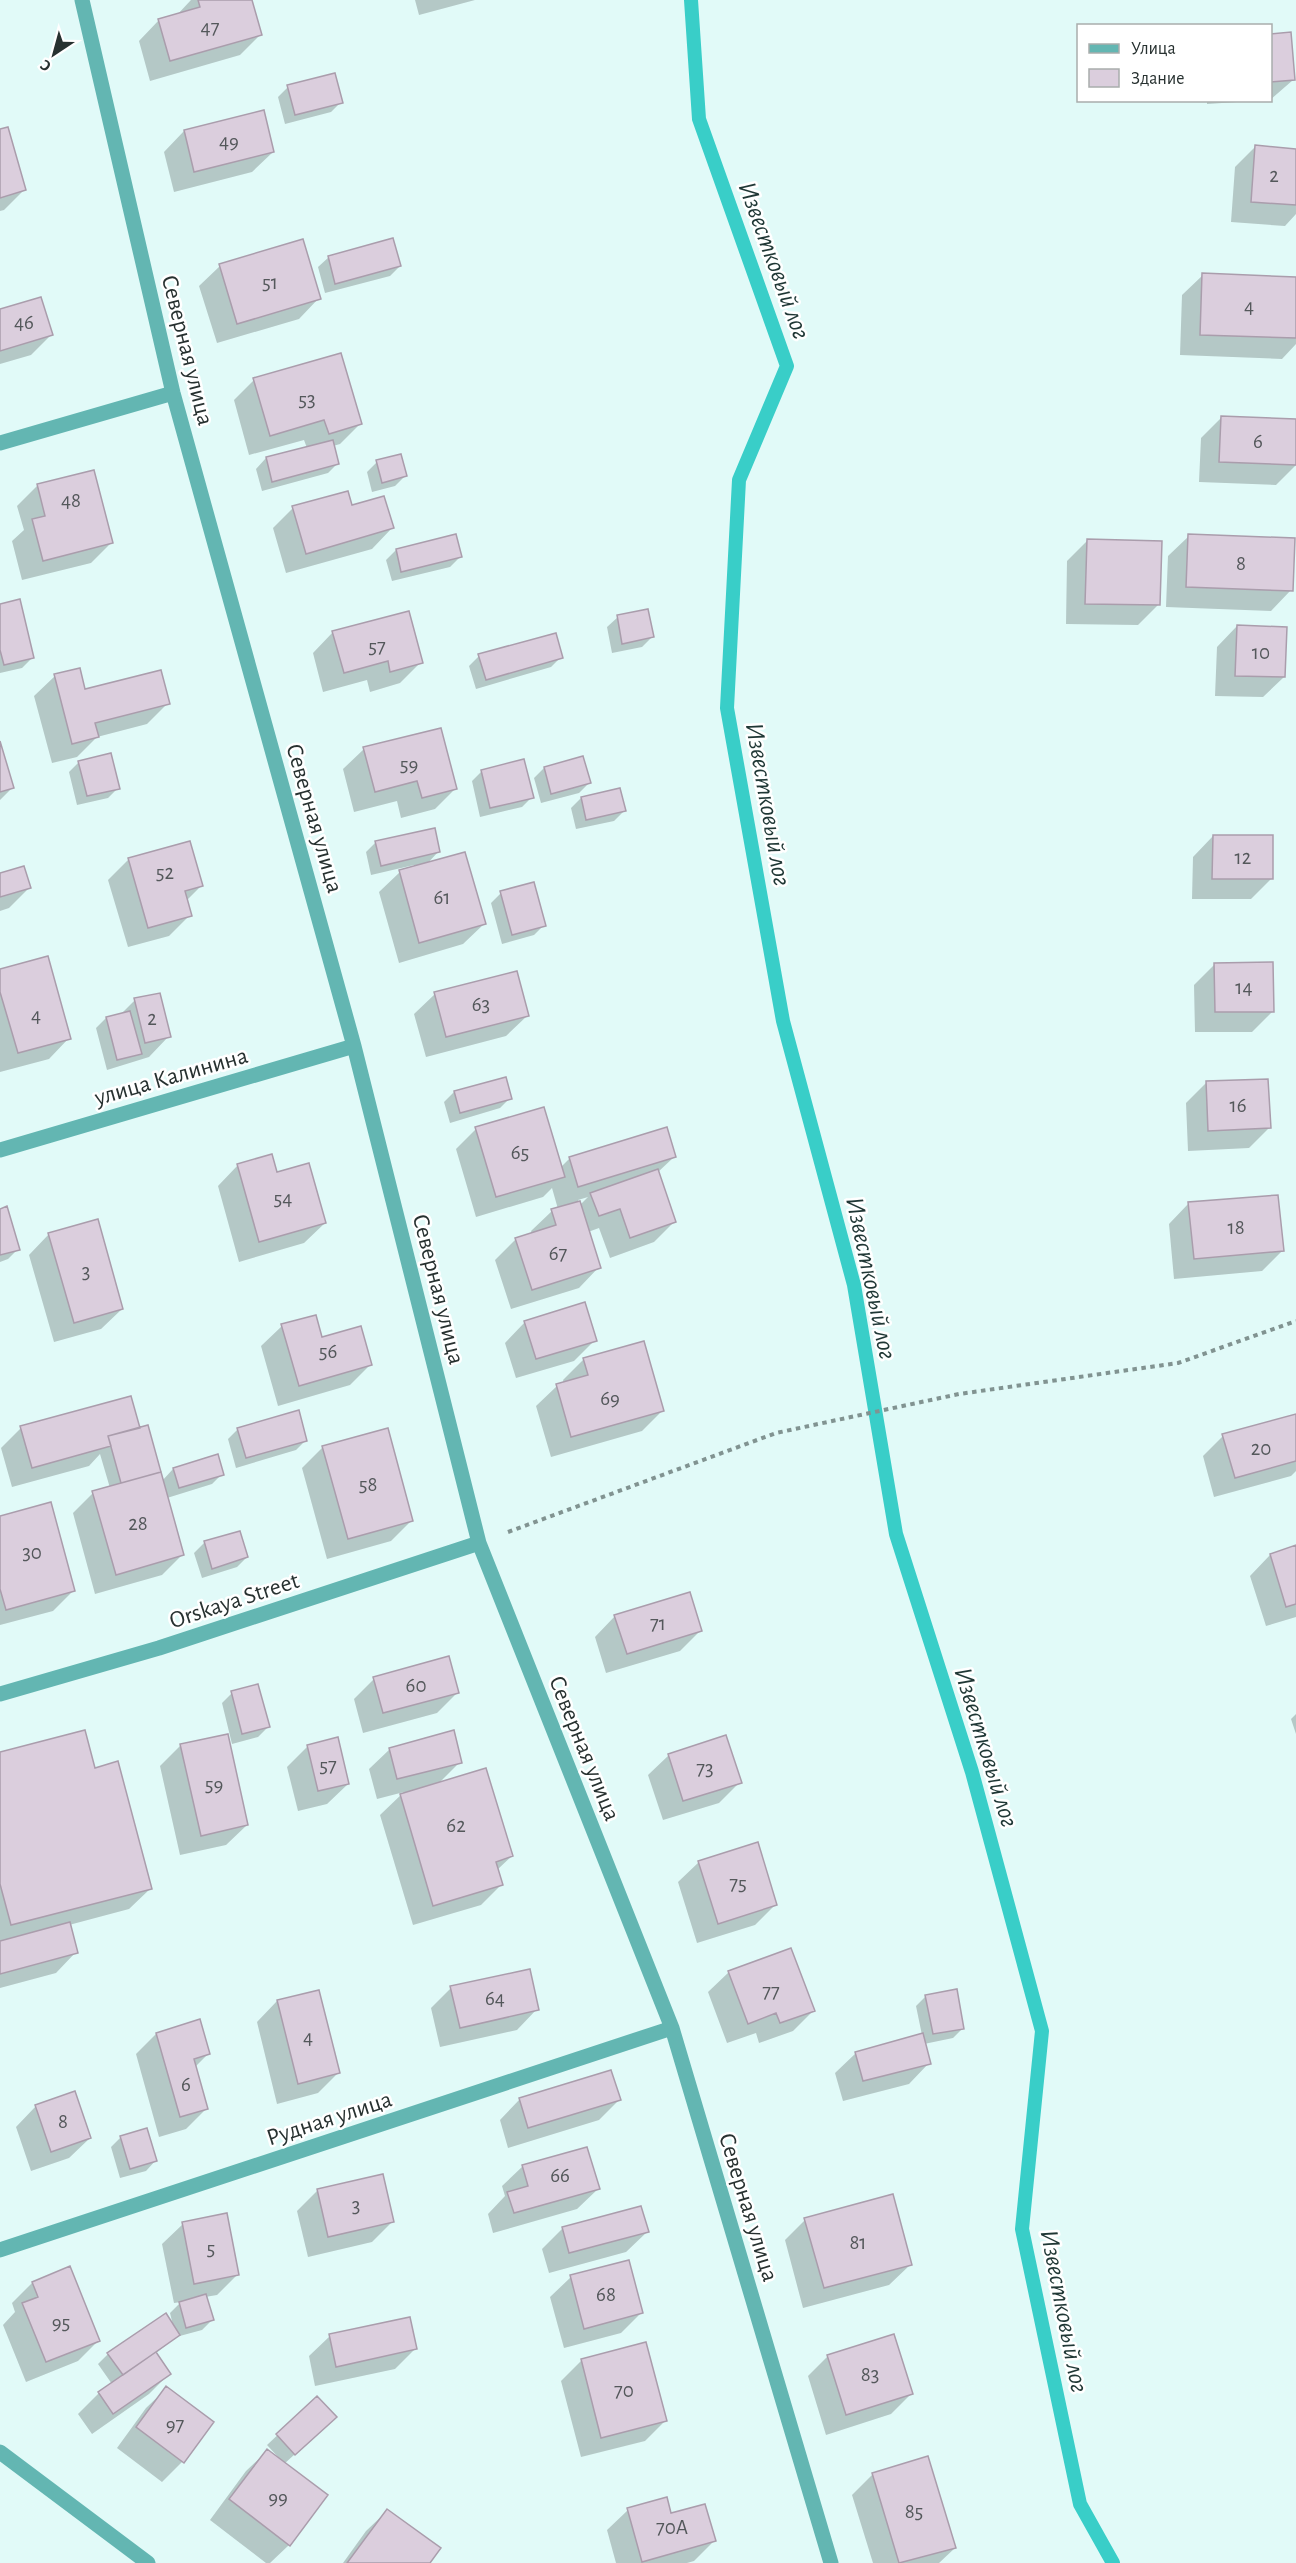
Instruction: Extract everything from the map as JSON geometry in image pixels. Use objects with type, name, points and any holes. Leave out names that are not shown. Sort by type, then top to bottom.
[{"type":"street","name":"Северная улица","points":[[82,0],[173,393],[354,1046],[479,1543],[672,2028],[831,2563]]},
{"type":"street","points":[[0,443],[173,393]]},
{"type":"street","name":"улица Калинина","points":[[0,1150],[354,1046]]},
{"type":"street","name":"Orskaya Street","points":[[0,1694],[159,1648],[479,1543]]},
{"type":"street","name":"Рудная улица","points":[[0,2250],[672,2028]]},
{"type":"street","points":[[0,2452],[148,2563]]},
{"type":"path","points":[[479,1543],[776,1433],[959,1394],[1178,1363],[1296,1321]]},
{"type":"building","points":[[198,0],[252,0],[262,35],[170,61],[158,19],[200,7]]},
{"type":"building","points":[[1291,32],[1295,80],[1272,82],[1272,34]]},
{"type":"building","points":[[335,73],[343,103],[295,115],[287,85]]},
{"type":"building","points":[[264,110],[274,152],[194,172],[184,130]]},
{"type":"building","points":[[8,127],[26,190],[0,198],[0,129]]},
{"type":"building","points":[[1255,145],[1296,149],[1296,205],[1251,202]]},
{"type":"building","points":[[393,238],[401,266],[335,284],[328,256]]},
{"type":"building","points":[[303,239],[321,299],[237,324],[219,264]]},
{"type":"building","points":[[1202,273],[1296,277],[1296,338],[1200,335]]},
{"type":"building","points":[[41,297],[53,335],[0,351],[0,309]]},
{"type":"building","points":[[341,353],[362,424],[329,434],[324,420],[270,436],[253,378]]},
{"type":"building","points":[[1221,416],[1296,419],[1296,465],[1219,462]]},
{"type":"building","points":[[333,440],[339,464],[272,482],[266,457]]},
{"type":"building","points":[[401,454],[407,476],[382,483],[376,460]]},
{"type":"building","points":[[94,470],[113,543],[43,561],[32,519],[45,516],[37,484]]},
{"type":"building","points":[[348,491],[352,505],[384,496],[394,528],[306,554],[292,506]]},
{"type":"building","points":[[456,534],[462,557],[401,572],[396,549]]},
{"type":"building","points":[[1188,534],[1295,538],[1293,591],[1186,587]]},
{"type":"building","points":[[1087,539],[1162,541],[1160,605],[1085,604]]},
{"type":"building","points":[[20,599],[34,658],[4,665],[0,650],[0,604]]},
{"type":"building","points":[[648,609],[654,637],[622,644],[617,615]]},
{"type":"building","points":[[409,611],[423,663],[390,672],[388,661],[344,673],[332,631]]},
{"type":"building","points":[[1237,625],[1287,627],[1285,677],[1235,676]]},
{"type":"building","points":[[556,633],[563,658],[486,680],[478,654]]},
{"type":"building","points":[[80,668],[85,689],[161,670],[170,704],[95,723],[99,737],[72,744],[54,674]]},
{"type":"building","points":[[441,728],[457,789],[422,798],[417,781],[375,792],[363,747]]},
{"type":"building","points":[[0,741],[14,788],[0,792]]},
{"type":"building","points":[[111,753],[120,789],[87,796],[78,761]]},
{"type":"building","points":[[583,756],[591,783],[551,794],[544,767]]},
{"type":"building","points":[[524,759],[534,798],[490,808],[481,770]]},
{"type":"building","points":[[620,788],[626,811],[586,820],[581,797]]},
{"type":"building","points":[[435,828],[440,852],[381,866],[375,841]]},
{"type":"building","points":[[1213,835],[1273,835],[1273,879],[1212,879]]},
{"type":"building","points":[[190,841],[203,886],[185,891],[192,916],[148,928],[128,858]]},
{"type":"building","points":[[465,852],[486,924],[419,943],[399,870]]},
{"type":"building","points":[[24,866],[31,888],[0,897],[0,873]]},
{"type":"building","points":[[534,882],[546,926],[512,935],[500,891]]},
{"type":"building","points":[[48,956],[71,1039],[18,1053],[0,992],[0,969]]},
{"type":"building","points":[[1273,962],[1274,1012],[1215,1012],[1214,963]]},
{"type":"building","points":[[517,971],[529,1016],[446,1037],[434,992]]},
{"type":"building","points":[[160,993],[171,1037],[145,1043],[134,998]]},
{"type":"building","points":[[130,1011],[142,1054],[117,1060],[106,1017]]},
{"type":"building","points":[[506,1077],[512,1099],[460,1113],[454,1091]]},
{"type":"building","points":[[1268,1079],[1271,1128],[1208,1131],[1206,1081]]},
{"type":"building","points":[[544,1107],[565,1177],[496,1197],[475,1127]]},
{"type":"building","points":[[667,1127],[676,1157],[578,1187],[569,1157]]},
{"type":"building","points":[[272,1154],[277,1172],[309,1163],[326,1223],[259,1242],[237,1164]]},
{"type":"building","points":[[658,1169],[676,1222],[630,1238],[620,1209],[599,1216],[590,1193]]},
{"type":"building","points":[[1278,1195],[1284,1251],[1194,1259],[1188,1202]]},
{"type":"building","points":[[580,1201],[601,1268],[532,1290],[515,1238],[556,1225],[551,1209]]},
{"type":"building","points":[[7,1206],[20,1250],[0,1255],[0,1209]]},
{"type":"building","points":[[98,1219],[123,1309],[74,1323],[48,1233]]},
{"type":"building","points":[[585,1302],[597,1341],[536,1359],[524,1321]]},
{"type":"building","points":[[316,1315],[322,1337],[361,1326],[372,1365],[299,1386],[281,1324]]},
{"type":"building","points":[[644,1341],[664,1411],[571,1437],[556,1384],[588,1375],[583,1358]]},
{"type":"building","points":[[131,1396],[140,1428],[108,1436],[111,1446],[32,1468],[20,1426]]},
{"type":"building","points":[[299,1410],[307,1441],[246,1458],[237,1428]]},
{"type":"building","points":[[1296,1414],[1296,1461],[1235,1478],[1222,1434]]},
{"type":"building","points":[[148,1425],[161,1472],[121,1483],[108,1436]]},
{"type":"building","points":[[388,1428],[413,1521],[348,1539],[322,1446]]},
{"type":"building","points":[[218,1454],[224,1475],[179,1488],[173,1468]]},
{"type":"building","points":[[161,1472],[184,1555],[116,1575],[92,1491]]},
{"type":"building","points":[[51,1502],[75,1591],[6,1610],[0,1589],[0,1516]]},
{"type":"building","points":[[240,1531],[248,1557],[212,1569],[204,1541]]},
{"type":"building","points":[[1296,1545],[1296,1604],[1286,1607],[1270,1554]]},
{"type":"building","points":[[690,1592],[702,1631],[627,1654],[614,1615]]},
{"type":"building","points":[[449,1656],[459,1693],[383,1713],[373,1677]]},
{"type":"building","points":[[258,1684],[270,1727],[242,1734],[231,1691]]},
{"type":"building","points":[[85,1730],[95,1768],[118,1761],[152,1889],[11,1925],[0,1884],[0,1752]]},
{"type":"building","points":[[454,1730],[462,1763],[397,1779],[389,1748]]},
{"type":"building","points":[[228,1734],[248,1825],[201,1836],[180,1744]]},
{"type":"building","points":[[726,1735],[742,1783],[683,1801],[668,1754]]},
{"type":"building","points":[[338,1737],[349,1784],[318,1791],[307,1745]]},
{"type":"building","points":[[486,1768],[513,1856],[496,1862],[503,1885],[433,1906],[400,1794]]},
{"type":"building","points":[[758,1842],[777,1905],[718,1924],[698,1861]]},
{"type":"building","points":[[70,1922],[78,1953],[0,1974],[0,1941]]},
{"type":"building","points":[[791,1948],[815,2011],[780,2023],[776,2013],[748,2024],[728,1971]]},
{"type":"building","points":[[530,1969],[539,2010],[460,2028],[450,1986]]},
{"type":"building","points":[[957,1989],[964,2029],[933,2034],[925,1995]]},
{"type":"building","points":[[319,1990],[340,2073],[298,2084],[277,2000]]},
{"type":"building","points":[[200,2019],[210,2054],[194,2059],[208,2109],[180,2117],[156,2033]]},
{"type":"building","points":[[923,2033],[931,2064],[863,2081],[855,2052]]},
{"type":"building","points":[[611,2070],[621,2100],[528,2128],[519,2098]]},
{"type":"building","points":[[75,2091],[91,2138],[51,2152],[35,2105]]},
{"type":"building","points":[[147,2128],[157,2161],[130,2169],[120,2136]]},
{"type":"building","points":[[587,2147],[600,2189],[514,2213],[507,2192],[528,2186],[522,2165]]},
{"type":"building","points":[[383,2174],[394,2222],[328,2237],[317,2189]]},
{"type":"building","points":[[893,2194],[912,2265],[824,2288],[804,2218]]},
{"type":"building","points":[[641,2206],[649,2232],[569,2253],[562,2227]]},
{"type":"building","points":[[227,2213],[239,2275],[194,2284],[182,2222]]},
{"type":"building","points":[[629,2260],[643,2313],[584,2329],[570,2275]]},
{"type":"building","points":[[70,2266],[100,2341],[46,2362],[22,2303],[38,2297],[32,2282]]},
{"type":"building","points":[[206,2294],[214,2320],[186,2328],[179,2302]]},
{"type":"building","points":[[166,2313],[180,2335],[123,2375],[107,2353]]},
{"type":"building","points":[[410,2317],[417,2349],[336,2367],[329,2334]]},
{"type":"building","points":[[894,2334],[913,2394],[846,2415],[827,2355]]},
{"type":"building","points":[[646,2342],[667,2421],[601,2438],[581,2359]]},
{"type":"building","points":[[156,2352],[171,2374],[113,2414],[98,2392]]},
{"type":"building","points":[[166,2386],[214,2422],[184,2463],[136,2427]]},
{"type":"building","points":[[317,2396],[337,2417],[295,2455],[276,2434]]},
{"type":"building","points":[[267,2449],[328,2495],[290,2546],[229,2499]]},
{"type":"building","points":[[928,2456],[956,2548],[899,2563],[872,2473]]},
{"type":"building","points":[[667,2497],[671,2513],[705,2504],[716,2541],[642,2562],[627,2508]]},
{"type":"building","points":[[387,2509],[441,2548],[430,2563],[347,2563]]},
{"type":"waterway","name":"Известковый лог","points":[[691,0],[699,119],[787,366],[739,480],[727,708],[783,1021],[854,1285],[896,1534],[972,1772],[1042,2031],[1022,2229],[1080,2504],[1113,2563]]}]
